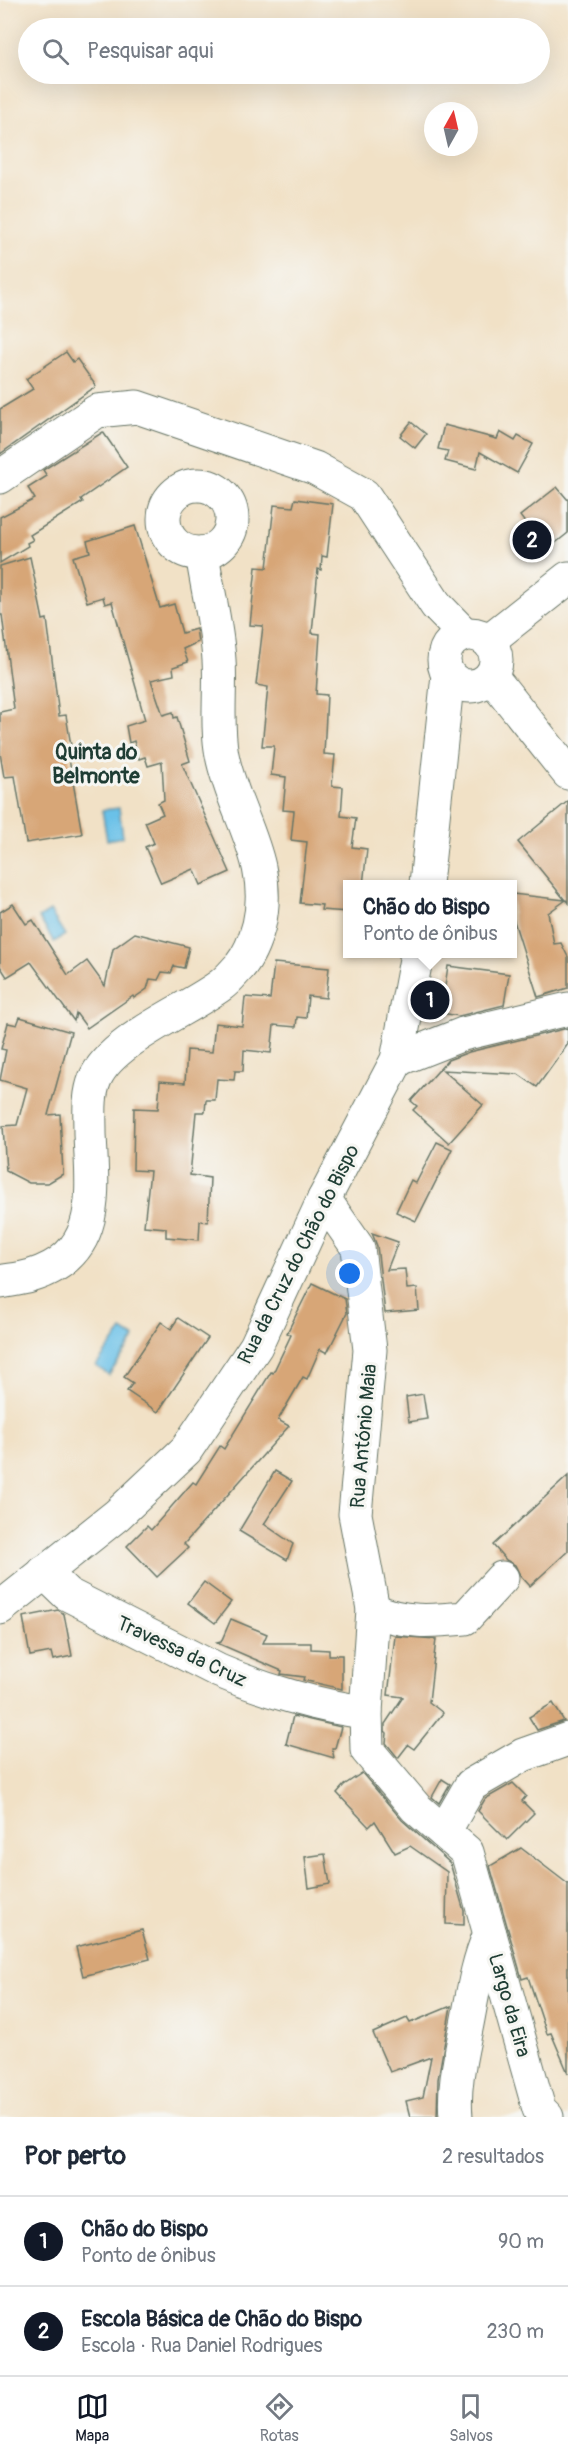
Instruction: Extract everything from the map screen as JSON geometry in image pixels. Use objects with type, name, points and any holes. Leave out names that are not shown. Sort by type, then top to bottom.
[{"type":"street","points":[[2,476],[97,411],[137,407],[315,468],[364,495],[436,605],[468,660],[499,686],[568,773]]},
{"type":"street","points":[[0,1282],[31,1276],[54,1266],[72,1253],[85,1235],[92,1185],[89,1105],[95,1079],[109,1058],[130,1042],[222,984],[242,963],[252,947],[258,930],[264,905],[263,880],[258,858],[222,755],[219,658],[202,553]]},
{"type":"street","points":[[427,880],[443,730],[468,660],[568,578]]},
{"type":"street","name":"Rua da Cruz do Chão do Bispo","points":[[0,1608],[117,1515],[186,1450],[256,1347],[324,1199],[397,1060],[416,958]]},
{"type":"street","points":[[397,1060],[463,1034],[568,1009]]},
{"type":"street","name":"Rua António Maia","points":[[324,1199],[358,1248],[370,1350],[355,1514],[373,1609],[366,1712],[367,1750],[416,1808],[466,1852],[478,1890]]},
{"type":"street","name":"Travessa da Cruz","points":[[44,1572],[67,1594],[219,1671],[238,1679],[340,1709],[366,1712]]},
{"type":"street","points":[[373,1609],[389,1617],[423,1620],[465,1618],[502,1578]]},
{"type":"street","points":[[444,1833],[471,1785],[523,1755],[568,1739]]},
{"type":"street","name":"Largo da Eira","points":[[478,1890],[539,2109],[547,2117]]},
{"type":"street","points":[[460,2114],[455,2093],[480,1957],[490,1934]]},
{"type":"water","points":[[119,808],[123,837],[107,840],[102,810]]},
{"type":"water","points":[[50,911],[65,935],[54,942],[39,918]]},
{"type":"water","points":[[122,1330],[135,1338],[109,1375],[96,1366]]},
{"type":"building","points":[[66,352],[73,362],[77,359],[96,386],[0,454],[0,409],[33,389],[26,379]]},
{"type":"building","points":[[411,422],[426,434],[415,448],[400,436]]},
{"type":"building","points":[[444,425],[497,439],[500,432],[515,441],[518,436],[533,444],[517,473],[480,452],[476,469],[445,461],[448,451],[438,449]]},
{"type":"building","points":[[103,432],[127,467],[81,499],[83,502],[30,535],[33,540],[27,543],[28,546],[0,563],[0,517],[35,499],[28,488],[47,476],[43,470]]},
{"type":"building","points":[[557,487],[568,500],[568,533],[543,553],[534,542],[525,548],[513,533],[526,524],[520,516]]},
{"type":"building","points":[[295,499],[333,504],[327,557],[322,556],[321,570],[318,569],[312,633],[320,634],[316,694],[327,695],[324,754],[335,755],[332,786],[343,787],[341,816],[356,818],[352,847],[367,849],[364,880],[343,880],[343,912],[321,910],[322,905],[300,903],[307,842],[291,840],[294,811],[283,810],[286,777],[271,775],[274,746],[262,746],[268,687],[256,685],[263,626],[250,625],[256,567],[267,568],[274,505],[293,507]]},
{"type":"building","points":[[135,526],[160,608],[174,604],[182,633],[196,629],[198,642],[183,649],[188,662],[173,667],[174,675],[151,680],[163,715],[173,712],[174,718],[177,717],[190,761],[182,764],[230,872],[201,885],[194,869],[161,883],[145,847],[154,843],[145,822],[163,814],[158,803],[164,800],[162,762],[148,766],[145,757],[139,759],[134,741],[129,743],[126,726],[145,720],[112,602],[105,604],[103,597],[87,602],[73,557],[90,552],[87,541]]},
{"type":"building","points":[[30,557],[43,620],[47,619],[59,716],[66,715],[72,752],[68,753],[82,834],[26,843],[15,776],[4,777],[0,753],[0,712],[14,709],[2,615],[0,615],[0,566]]},
{"type":"building","points":[[568,801],[568,903],[566,900],[548,913],[554,944],[561,943],[568,957],[568,988],[538,997],[517,931],[517,894],[565,900],[518,842]]},
{"type":"building","points":[[13,904],[26,924],[33,920],[68,975],[87,961],[105,986],[113,949],[135,933],[189,947],[184,968],[174,966],[171,973],[162,972],[158,980],[150,979],[147,989],[87,1028],[76,1013],[74,1021],[31,962],[7,977],[0,966],[0,912]]},
{"type":"building","points":[[274,963],[329,968],[326,998],[308,996],[306,1018],[297,1017],[296,1027],[274,1025],[271,1053],[244,1050],[243,1071],[235,1071],[234,1080],[217,1079],[215,1100],[206,1100],[205,1112],[196,1112],[190,1175],[210,1178],[208,1222],[200,1221],[199,1240],[166,1237],[166,1228],[144,1226],[150,1171],[133,1170],[134,1108],[158,1109],[160,1081],[185,1083],[187,1050],[212,1052],[215,1023],[242,1026],[245,997],[270,999]]},
{"type":"building","points":[[448,966],[509,974],[504,1005],[459,1016],[441,1013]]},
{"type":"building","points":[[20,1017],[71,1032],[48,1115],[60,1114],[63,1174],[48,1183],[29,1183],[6,1171],[3,1126],[17,1125],[27,1088],[0,1080],[6,1050],[1,1049],[8,1023],[17,1025]]},
{"type":"building","points":[[568,1028],[568,1044],[537,1087],[518,1074],[443,1070],[483,1105],[449,1143],[413,1110],[417,1106],[411,1101],[448,1060],[469,1052]]},
{"type":"building","points":[[437,1142],[452,1149],[416,1221],[396,1212],[411,1180],[416,1183]]},
{"type":"building","points":[[372,1233],[398,1242],[387,1270],[405,1269],[407,1289],[417,1288],[419,1310],[385,1313],[377,1246]]},
{"type":"building","points":[[312,1283],[345,1299],[347,1313],[327,1353],[320,1349],[307,1379],[303,1377],[278,1420],[289,1426],[184,1544],[188,1548],[157,1577],[127,1546],[147,1526],[151,1530],[193,1482],[196,1484],[220,1446],[224,1449],[271,1372],[273,1373],[291,1335],[287,1333]]},
{"type":"building","points":[[178,1318],[208,1338],[158,1412],[127,1391],[133,1383],[124,1377],[161,1322],[171,1329]]},
{"type":"building","points":[[423,1394],[427,1419],[409,1422],[406,1397]]},
{"type":"building","points":[[275,1471],[292,1481],[264,1524],[293,1544],[287,1560],[239,1531]]},
{"type":"building","points":[[568,1476],[568,1551],[530,1586],[515,1565],[506,1560],[493,1545]]},
{"type":"building","points":[[204,1582],[231,1602],[215,1623],[188,1603]]},
{"type":"building","points":[[58,1610],[64,1614],[72,1656],[53,1660],[51,1652],[30,1656],[23,1617]]},
{"type":"building","points":[[231,1619],[267,1634],[263,1643],[311,1643],[311,1649],[329,1650],[329,1655],[342,1655],[342,1689],[303,1680],[304,1677],[281,1674],[282,1671],[217,1643],[221,1642]]},
{"type":"building","points":[[395,1636],[436,1639],[429,1702],[443,1713],[414,1749],[408,1745],[398,1758],[386,1743],[387,1733],[385,1731],[385,1724],[403,1697],[388,1695]]},
{"type":"building","points":[[553,1703],[564,1721],[537,1730],[529,1717]]},
{"type":"building","points":[[293,1716],[341,1727],[335,1748],[332,1748],[334,1758],[286,1744]]},
{"type":"building","points":[[362,1773],[402,1820],[450,1863],[464,1911],[464,1925],[446,1924],[447,1872],[410,1846],[395,1853],[375,1821],[369,1827],[337,1793],[344,1785]]},
{"type":"building","points":[[442,1779],[450,1784],[439,1803],[432,1797]]},
{"type":"building","points":[[513,1783],[526,1796],[522,1801],[534,1813],[507,1840],[478,1811],[485,1799]]},
{"type":"building","points":[[521,1848],[568,1884],[568,2073],[551,2033],[547,2034],[528,1977],[522,1979],[490,1866]]},
{"type":"building","points":[[325,1854],[330,1884],[309,1888],[305,1857]]},
{"type":"building","points":[[142,1930],[150,1959],[83,1976],[76,1947]]},
{"type":"building","points":[[451,2006],[438,2079],[437,2117],[410,2117],[406,2101],[423,2097],[431,2057],[390,2072],[373,2033],[407,2018],[410,2023]]},
{"type":"place","name":"Escola Básica de Chão do Bispo","points":[[532,540]]},
{"type":"place","name":"Chão do Bispo","points":[[430,1000]]},
{"type":"district","name":"Quinta do Belmonte","points":[[96,764]]}]
